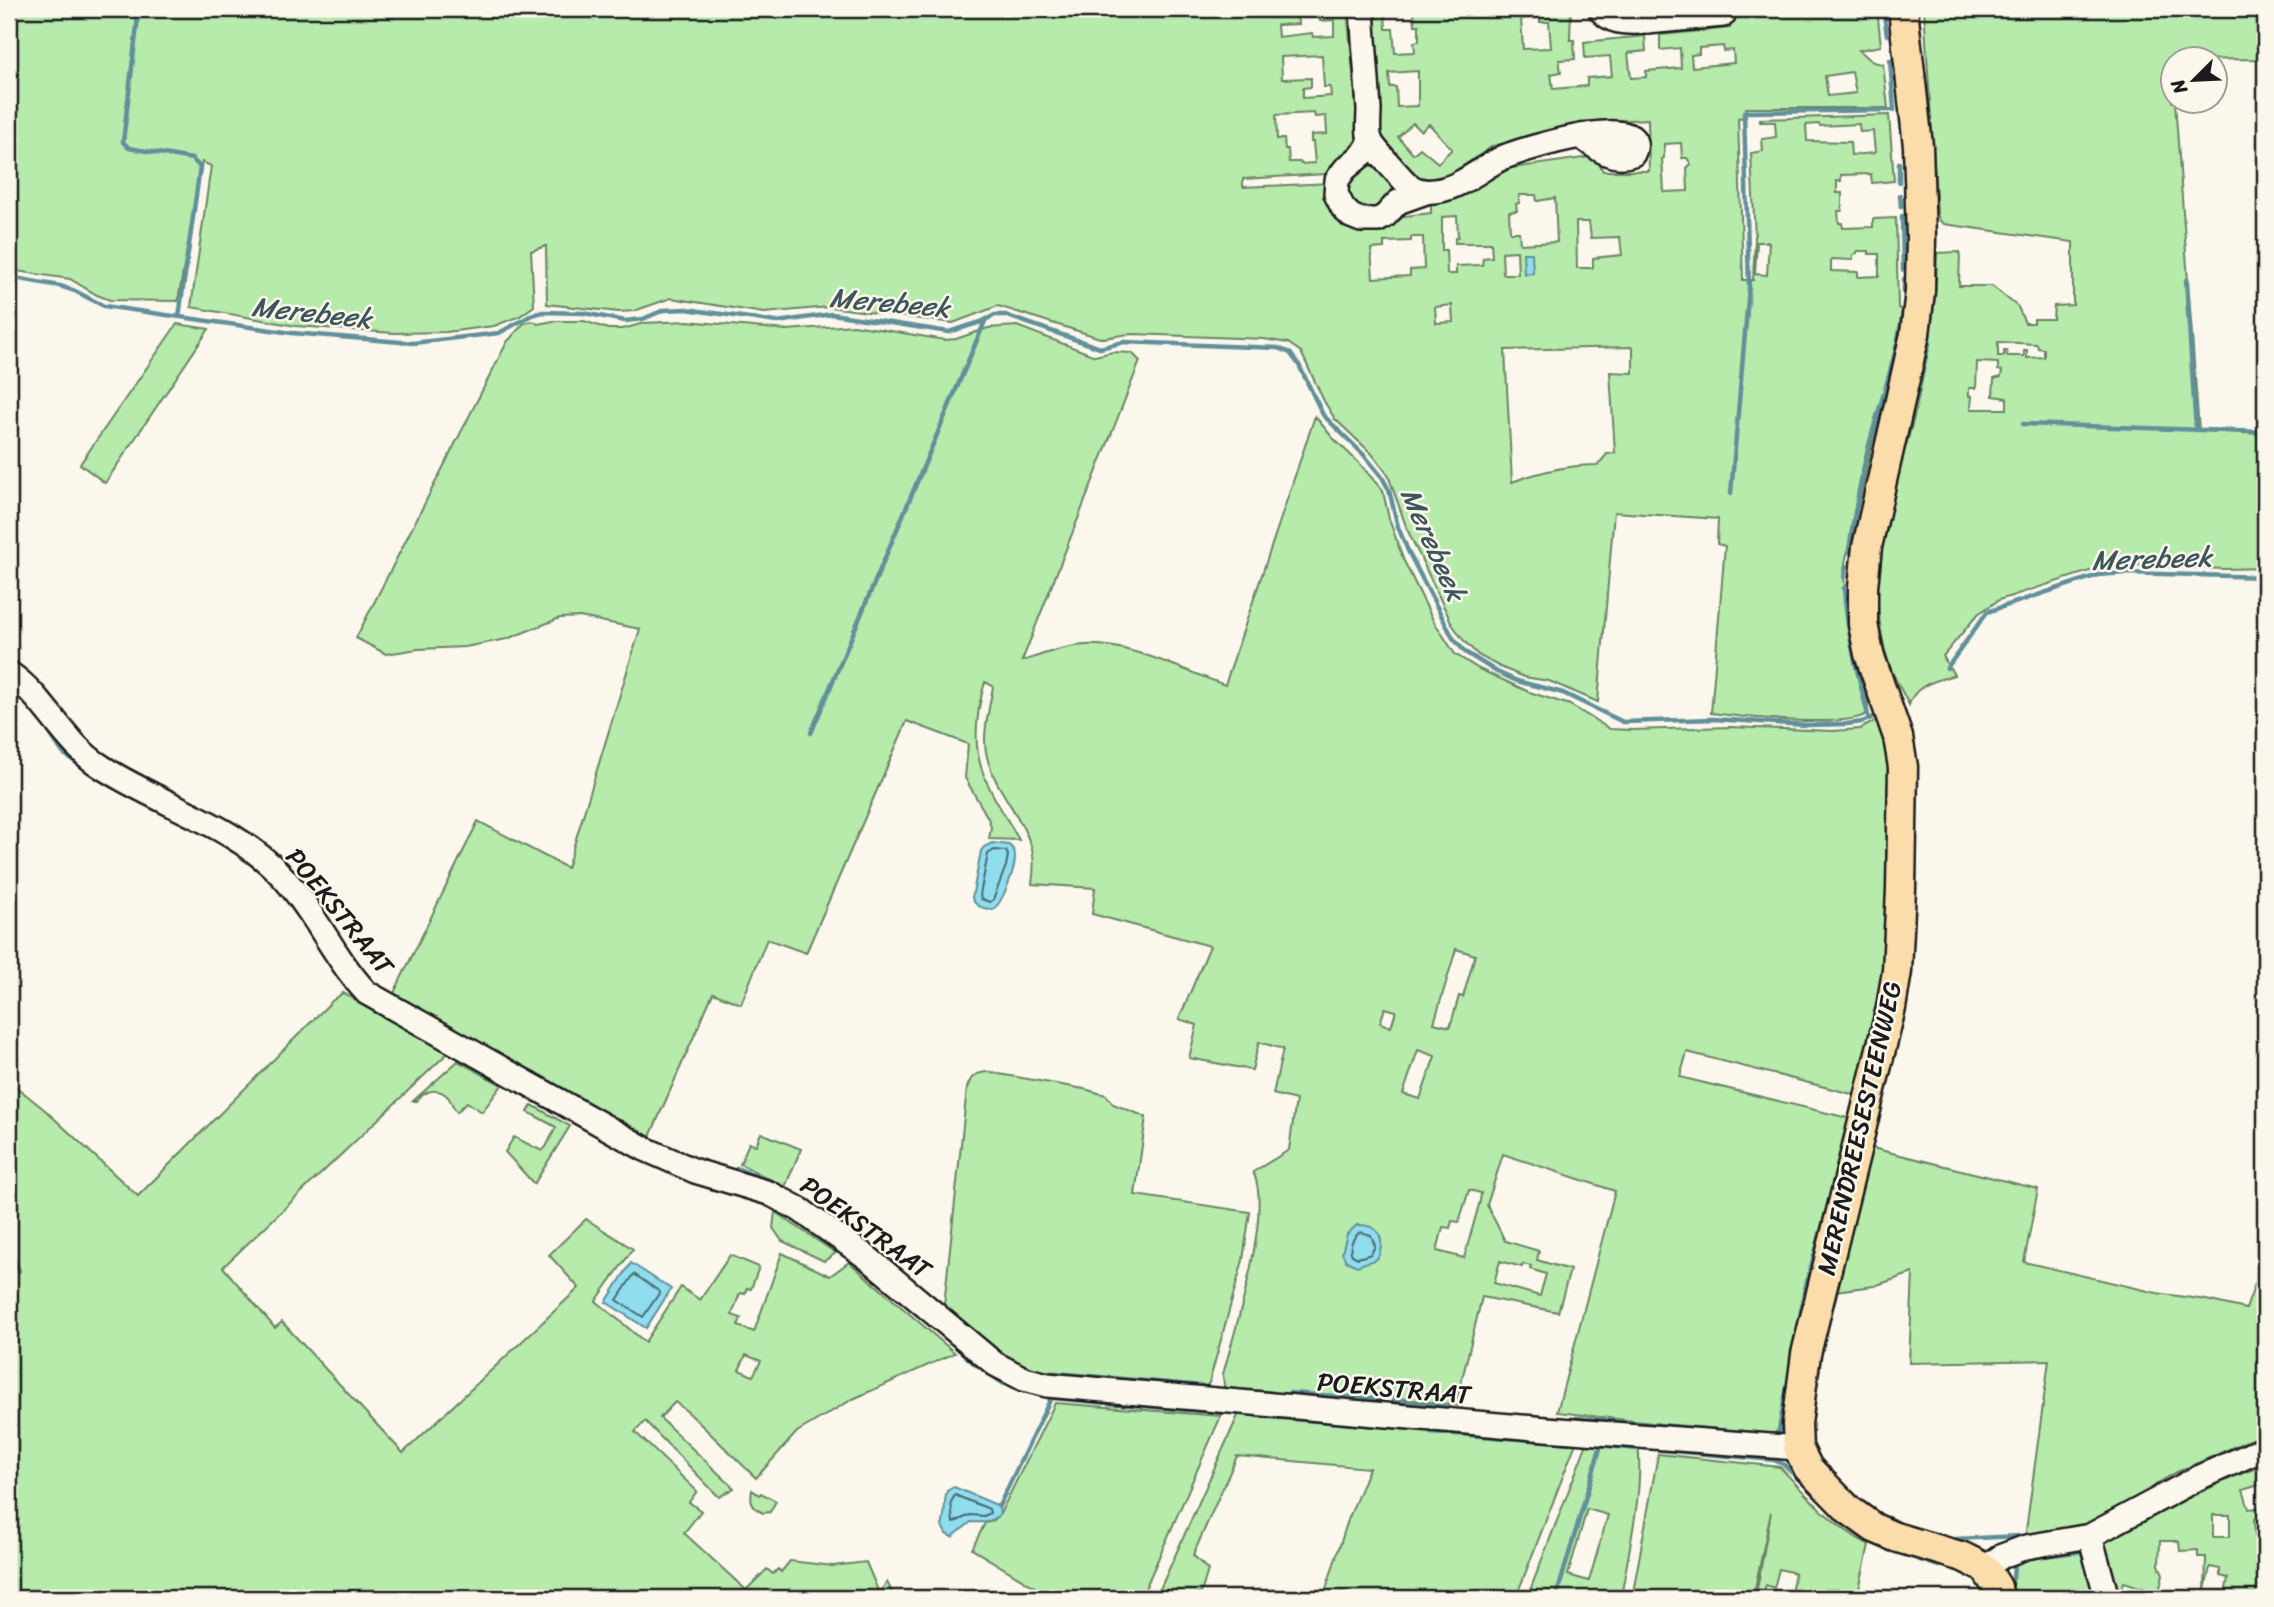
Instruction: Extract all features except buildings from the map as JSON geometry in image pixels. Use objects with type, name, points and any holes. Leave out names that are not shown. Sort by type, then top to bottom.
[{"type":"main road","name":"MERENDREESESTEENWEG","points":[[1798,1448],[1797,1424],[1806,1354],[1891,1008],[1897,971],[1903,767],[1898,737],[1869,654],[1863,624],[1863,587],[1867,547],[1915,334],[1920,291],[1918,146],[1903,9]]},
{"type":"main road","points":[[1798,1448],[1808,1468],[1849,1510],[1874,1528],[1917,1545],[1963,1557],[1985,1568],[1997,1587],[1999,1598]]},
{"type":"street","points":[[1362,9],[1371,142],[1337,180],[1336,194],[1343,208],[1351,216],[1361,220],[1378,220],[1398,202],[1426,192],[1442,190],[1502,158],[1535,146],[1580,136]]},
{"type":"street","points":[[1600,9],[1605,16],[1619,23],[1648,15],[1723,15]]},
{"type":"street","points":[[1371,142],[1410,186],[1426,192]]},
{"type":"street","name":"POEKSTRAAT","points":[[9,673],[38,699],[78,749],[102,767],[205,822],[266,861],[284,879],[352,978],[367,993],[645,1149],[695,1171],[769,1193],[799,1209],[868,1258],[995,1364],[1024,1378],[1047,1385],[1532,1428],[1798,1448]]},
{"type":"street","points":[[1985,1568],[2002,1556],[2026,1547],[2090,1536],[2196,1479],[2265,1448]]},
{"type":"street","points":[[2090,1536],[2107,1598]]},
{"type":"green space","points":[[9,9],[1298,9],[1299,24],[1277,25],[1278,37],[1312,33],[1313,37],[1334,36],[1334,20],[1320,21],[1319,10],[1347,9],[1356,104],[1356,140],[1326,174],[1243,179],[1243,187],[1330,183],[1342,218],[1358,232],[1384,230],[1405,216],[1431,213],[1431,204],[1498,170],[1590,157],[1603,171],[1649,171],[1648,119],[1591,122],[1590,126],[1501,144],[1493,146],[1453,173],[1430,179],[1416,176],[1381,135],[1373,9],[1571,9],[1570,40],[1574,40],[1575,59],[1559,60],[1561,72],[1551,74],[1553,89],[1587,86],[1587,78],[1612,76],[1610,56],[1585,58],[1584,42],[1645,36],[1646,51],[1628,53],[1631,78],[1646,77],[1646,71],[1681,68],[1680,48],[1660,50],[1660,35],[1730,28],[1729,9],[1877,9],[1881,46],[1859,50],[1873,62],[1883,64],[1888,108],[1746,108],[1746,117],[1738,118],[1743,280],[1753,280],[1755,238],[1751,153],[1763,151],[1762,139],[1776,137],[1775,122],[1760,122],[1760,119],[1889,115],[1894,181],[1872,183],[1871,174],[1841,175],[1841,181],[1837,181],[1837,193],[1842,193],[1842,211],[1838,211],[1839,223],[1842,223],[1843,228],[1873,227],[1873,219],[1896,218],[1898,308],[1906,311],[1899,352],[1878,419],[1845,563],[1847,611],[1866,692],[1868,713],[1857,718],[1817,721],[1711,713],[1725,546],[1717,544],[1718,519],[1614,512],[1598,702],[1549,681],[1524,677],[1478,655],[1452,624],[1407,529],[1388,475],[1372,454],[1335,419],[1301,352],[1288,343],[1264,339],[1133,334],[1100,338],[998,306],[953,323],[829,307],[764,313],[671,298],[634,311],[619,312],[547,304],[546,246],[531,251],[534,306],[520,316],[494,326],[446,332],[394,333],[296,326],[191,307],[211,166],[202,162],[178,301],[110,300],[70,279],[9,270]],"holes":[[[1414,12],[1415,25],[1419,25],[1419,41],[1414,42],[1415,52],[1395,53],[1393,29],[1386,29],[1385,14]],[[1540,17],[1540,22],[1549,22],[1551,48],[1523,49],[1521,19]],[[1723,46],[1724,51],[1733,50],[1734,63],[1692,67],[1691,55],[1699,54],[1699,48]],[[1322,55],[1324,87],[1330,87],[1331,96],[1303,98],[1303,88],[1311,87],[1311,78],[1282,79],[1281,57]],[[1418,71],[1418,106],[1397,107],[1396,87],[1390,87],[1389,73]],[[1852,72],[1856,93],[1828,96],[1825,76]],[[1314,113],[1315,117],[1326,116],[1327,134],[1311,135],[1315,163],[1289,162],[1284,139],[1277,139],[1276,115]],[[1413,123],[1421,131],[1429,124],[1452,149],[1438,163],[1420,148],[1413,154],[1398,137]],[[1859,124],[1860,132],[1873,131],[1875,153],[1851,155],[1850,142],[1807,141],[1806,125]],[[1681,143],[1682,158],[1687,158],[1691,164],[1687,168],[1688,191],[1664,192],[1664,144]],[[1519,195],[1536,195],[1537,201],[1555,198],[1557,242],[1520,244],[1519,232],[1510,232],[1509,212],[1517,211]],[[1457,216],[1458,237],[1455,238],[1455,243],[1491,243],[1492,257],[1483,258],[1482,265],[1456,266],[1456,274],[1447,274],[1446,250],[1442,250],[1442,217]],[[1576,222],[1589,222],[1591,238],[1620,237],[1622,255],[1593,258],[1593,268],[1577,268]],[[1411,237],[1423,237],[1424,269],[1410,270],[1410,276],[1373,278],[1371,249],[1384,248],[1384,242],[1411,241]],[[1757,242],[1769,242],[1767,275],[1755,274]],[[1517,251],[1518,274],[1503,274],[1502,252]],[[1857,251],[1879,254],[1879,276],[1858,277],[1858,272],[1831,271],[1831,259],[1853,260]],[[1452,305],[1453,322],[1436,323],[1435,307]],[[1633,347],[1633,373],[1610,372],[1615,453],[1607,454],[1598,465],[1565,467],[1512,482],[1505,350]]]},
{"type":"green space","points":[[1924,9],[2265,9],[2265,59],[2228,59],[2228,46],[2158,46],[2158,116],[2176,116],[2199,431],[2265,434],[2265,568],[2133,565],[2099,568],[1999,600],[1978,614],[1943,656],[1954,675],[1921,688],[1909,705],[1892,672],[1882,637],[1878,612],[1877,561],[1883,524],[1923,376],[1933,315],[1937,253],[1960,252],[1959,286],[1992,286],[2018,307],[2025,323],[2034,323],[2034,319],[2053,319],[2054,306],[2073,305],[2073,242],[1944,224],[1939,220]],"holes":[[[1998,342],[2037,344],[2038,348],[2044,349],[2044,357],[2027,358],[2027,350],[2024,350],[2024,356],[2007,356],[2006,350],[2004,356],[1998,356]],[[1977,362],[1998,363],[1998,370],[2002,371],[2001,377],[1994,379],[1993,396],[2007,398],[2007,409],[1971,409],[1972,396],[1969,396],[1969,388],[1976,388]]]},
{"type":"green space","points":[[1364,165],[1380,169],[1390,181],[1393,193],[1382,211],[1352,209],[1344,187]]},
{"type":"green space","points":[[584,321],[608,329],[623,329],[644,323],[687,321],[786,330],[854,325],[945,340],[988,328],[1017,326],[1095,356],[1113,352],[1132,353],[1140,361],[1022,661],[1069,647],[1102,645],[1138,653],[1225,685],[1315,416],[1383,491],[1389,519],[1404,561],[1433,620],[1455,654],[1479,669],[1529,692],[1570,705],[1610,729],[1730,727],[1833,731],[1860,729],[1879,719],[1894,775],[1884,984],[1860,1096],[1687,1052],[1680,1077],[1852,1119],[1783,1434],[1773,1437],[1557,1412],[1615,1191],[1503,1154],[1487,1205],[1505,1241],[1539,1251],[1537,1260],[1570,1270],[1558,1312],[1482,1297],[1457,1400],[1461,1406],[1374,1395],[1372,1404],[1228,1392],[1224,1386],[1223,1374],[1243,1301],[1255,1241],[1258,1190],[1253,1172],[1289,1150],[1296,1100],[1273,1094],[1283,1049],[1259,1042],[1252,1070],[1189,1058],[1197,1025],[1179,1019],[1210,946],[1092,914],[1095,888],[1032,884],[1033,855],[1027,834],[996,780],[985,749],[985,731],[993,686],[985,682],[977,722],[978,753],[987,783],[1019,840],[989,839],[991,827],[988,818],[965,778],[968,744],[907,721],[806,953],[767,939],[741,1004],[713,993],[648,1141],[391,999],[478,821],[567,868],[640,629],[580,617],[560,618],[507,639],[465,647],[418,649],[386,654],[356,638],[507,342],[524,323]],"holes":[[[1456,949],[1475,955],[1463,997],[1459,996],[1450,1027],[1434,1023]],[[1385,1008],[1396,1011],[1391,1027],[1380,1023]],[[1418,1050],[1435,1056],[1420,1099],[1403,1094]],[[1469,1190],[1481,1193],[1464,1258],[1437,1251],[1443,1227],[1450,1228],[1452,1221],[1459,1222]],[[1500,1261],[1522,1267],[1523,1264],[1531,1266],[1530,1269],[1546,1274],[1540,1296],[1494,1283]]]},
{"type":"green space","points":[[177,324],[209,329],[105,483],[80,464]]},
{"type":"green space","points":[[343,993],[452,1049],[223,1267],[275,1328],[282,1322],[403,1453],[579,1288],[549,1255],[586,1219],[633,1249],[596,1301],[645,1342],[681,1287],[700,1300],[730,1255],[759,1267],[751,1289],[747,1288],[745,1294],[740,1293],[732,1315],[741,1318],[738,1326],[754,1332],[782,1253],[830,1276],[849,1262],[955,1353],[853,1399],[797,1432],[756,1478],[675,1402],[660,1418],[734,1488],[719,1497],[645,1421],[635,1432],[697,1491],[689,1502],[701,1511],[684,1533],[746,1590],[767,1569],[773,1574],[778,1569],[781,1572],[790,1561],[833,1566],[866,1562],[879,1593],[887,1582],[893,1594],[899,1598],[9,1598],[9,1081],[45,1110],[138,1196]],"holes":[[[746,1355],[761,1361],[753,1376],[739,1370]]]},
{"type":"green space","points":[[458,1061],[502,1085],[482,1112],[467,1102],[457,1112],[448,1097],[436,1091],[427,1092],[417,1101],[413,1101]]},
{"type":"green space","points":[[988,1072],[1106,1095],[1113,1104],[1146,1117],[1135,1195],[1250,1212],[1243,1260],[1209,1383],[1203,1390],[1063,1377],[1032,1370],[980,1340],[944,1305],[967,1088],[974,1076]]},
{"type":"green space","points":[[532,1105],[570,1126],[534,1184],[505,1152],[514,1137],[542,1151],[546,1147],[556,1127],[528,1112]]},
{"type":"green space","points":[[761,1133],[801,1149],[785,1187],[740,1164],[749,1143],[756,1145]]},
{"type":"green space","points":[[1868,1147],[2038,1189],[2024,1262],[2157,1293],[2246,1309],[2265,1256],[2265,1433],[2175,1473],[2155,1485],[2148,1499],[2106,1521],[2025,1538],[2049,1360],[1909,1363],[1913,1273],[1874,1286],[1834,1291]]},
{"type":"green space","points":[[775,1212],[836,1253],[824,1261],[782,1241],[773,1228]]},
{"type":"green space","points":[[1055,1403],[1221,1416],[1141,1598],[1053,1598],[972,1549],[985,1523],[993,1521],[1000,1514]]},
{"type":"green space","points":[[1240,1411],[1579,1435],[1518,1592],[1518,1598],[1323,1598],[1348,1520],[1369,1468],[1237,1456],[1193,1555],[1208,1570],[1201,1593],[1190,1598],[1156,1598]]},
{"type":"green space","points":[[1589,1438],[1638,1444],[1637,1501],[1621,1598],[1527,1598]],"holes":[[[1587,1509],[1608,1515],[1589,1581],[1568,1575]]]},
{"type":"green space","points":[[1658,1454],[1780,1467],[1832,1519],[1869,1545],[1857,1598],[1790,1598],[1795,1573],[1779,1569],[1774,1588],[1766,1585],[1762,1597],[1756,1595],[1771,1512],[1753,1598],[1632,1598]]},
{"type":"green space","points":[[2265,1465],[2265,1483],[2243,1490],[2249,1509],[2265,1507],[2265,1518],[2254,1519],[2255,1536],[2265,1536],[2265,1598],[2219,1598],[2219,1595],[2225,1595],[2228,1578],[2220,1576],[2220,1569],[2210,1567],[2205,1590],[2206,1557],[2198,1557],[2198,1550],[2180,1551],[2179,1541],[2160,1541],[2159,1565],[2163,1574],[2159,1593],[2124,1582],[2119,1598],[2113,1598],[2100,1545],[2222,1482]],"holes":[[[2213,1515],[2230,1515],[2230,1537],[2213,1537]]]},
{"type":"green space","points":[[752,1490],[776,1501],[770,1512],[763,1513],[756,1509],[751,1501]]},
{"type":"green space","points":[[2086,1551],[2101,1598],[2012,1598],[2013,1568],[2019,1562],[2047,1554]]},
{"type":"water","points":[[1523,253],[1532,253],[1533,273],[1524,274]]},
{"type":"water","points":[[992,843],[1009,845],[1015,855],[1001,900],[993,909],[986,909],[975,904],[972,898],[981,851]]},
{"type":"water","points":[[1357,1225],[1376,1230],[1381,1246],[1377,1259],[1357,1266],[1346,1261],[1342,1253],[1347,1234]]},
{"type":"water","points":[[631,1263],[671,1289],[646,1328],[606,1302]]},
{"type":"water","points":[[954,1487],[999,1506],[1000,1514],[987,1522],[971,1522],[952,1537],[946,1534],[942,1526],[946,1495],[947,1491]]},
{"type":"waterway","points":[[139,9],[123,142],[129,148],[192,159],[200,167],[179,317]]},
{"type":"waterway","points":[[1883,9],[1887,35]]},
{"type":"waterway","points":[[1731,493],[1749,287],[1744,112],[1894,110],[1890,60]]},
{"type":"waterway","points":[[1899,163],[1899,182]]},
{"type":"waterway","points":[[1900,195],[1901,207]]},
{"type":"waterway","points":[[1902,216],[1903,270]]},
{"type":"waterway","name":"Merebeek","points":[[9,277],[60,286],[104,306],[292,333],[413,343],[499,333],[543,312],[584,313],[625,321],[643,319],[664,310],[686,309],[777,322],[832,314],[949,332],[995,315],[1005,315],[1100,348],[1124,342],[1278,348],[1290,353],[1299,365],[1323,415],[1364,455],[1382,477],[1389,490],[1398,527],[1408,551],[1453,638],[1465,652],[1497,672],[1517,681],[1563,693],[1623,722],[1713,719],[1807,725],[1847,724],[1874,717]]},
{"type":"waterway","points":[[1904,279],[1904,294]]},
{"type":"waterway","points":[[2186,280],[2196,430]]},
{"type":"waterway","points":[[1849,552],[1866,457],[1891,367],[1903,311]]},
{"type":"waterway","points":[[811,733],[985,321]]},
{"type":"waterway","points":[[1915,404],[1929,343],[1929,330]]},
{"type":"waterway","points":[[2023,424],[2265,432]]},
{"type":"waterway","points":[[1844,577],[1846,566]]},
{"type":"waterway","name":"Merebeek","points":[[1947,668],[1987,612],[2098,575],[2126,573],[2265,577]]},
{"type":"waterway","points":[[1844,588],[1850,638],[1869,719]]},
{"type":"waterway","points":[[40,719],[63,753],[82,767]]},
{"type":"waterway","points":[[119,764],[170,791]]},
{"type":"waterway","points":[[1881,985],[1884,963]]},
{"type":"waterway","points":[[1839,1160],[1844,1140]]},
{"type":"waterway","points":[[737,1168],[762,1179]]},
{"type":"waterway","points":[[1798,1329],[1805,1289],[1829,1202]]},
{"type":"waterway","points":[[9,1246],[19,1271]]},
{"type":"waterway","points":[[934,1327],[976,1365]]},
{"type":"waterway","points":[[1044,1372],[1203,1386]]},
{"type":"waterway","points":[[1775,1435],[1779,1430],[1790,1372]]},
{"type":"waterway","points":[[989,1374],[1004,1384]]},
{"type":"waterway","points":[[1224,1389],[1274,1393]]},
{"type":"waterway","points":[[1289,1393],[1381,1399]]},
{"type":"waterway","points":[[999,1506],[1051,1398],[1223,1413]]},
{"type":"waterway","points":[[1394,1401],[1447,1406]]},
{"type":"waterway","points":[[1257,1416],[1413,1429]]},
{"type":"waterway","points":[[1576,1418],[1742,1432]]},
{"type":"waterway","points":[[1431,1432],[1569,1443]]},
{"type":"waterway","points":[[1589,1444],[1638,1449]]},
{"type":"waterway","points":[[1556,1598],[1601,1445]]},
{"type":"waterway","points":[[1660,1450],[1774,1460],[1783,1464],[1805,1485]]},
{"type":"waterway","points":[[2165,1483],[2182,1474]]},
{"type":"waterway","points":[[1955,1539],[2020,1536]]},
{"type":"waterway","points":[[1896,1552],[1939,1566]]},
{"type":"waterway","points":[[2034,1557],[2078,1552]]},
{"type":"waterway","points":[[2013,1578],[2014,1566],[2019,1561]]}]
